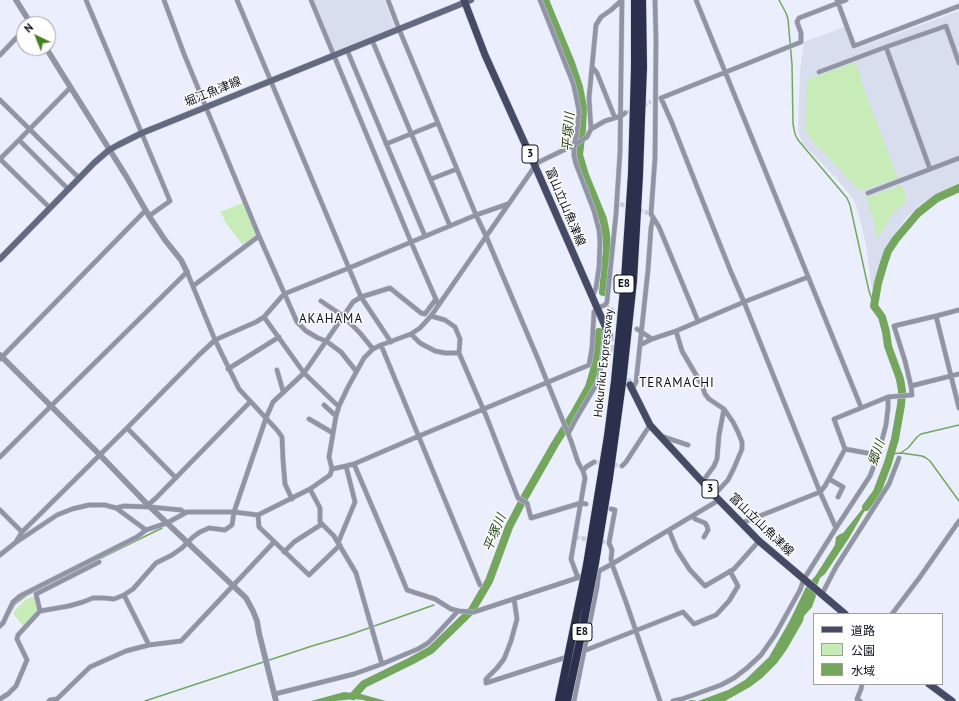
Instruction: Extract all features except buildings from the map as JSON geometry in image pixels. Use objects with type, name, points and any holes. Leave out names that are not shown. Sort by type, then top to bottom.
[{"type":"highway","name":"Hokuriku Expressway","points":[[567,701],[581,636],[600,484],[615,381],[624,286],[632,167],[635,68],[635,0]]},
{"type":"highway","name":"Hokuriku Expressway","points":[[559,701],[591,564],[609,478],[621,391],[633,281],[639,183],[643,67],[642,0]]},
{"type":"main road","name":"堀江魚津線","points":[[0,259],[79,178],[109,150],[142,133],[466,1]]},
{"type":"main road","name":"富山立山魚津線","points":[[466,1],[485,55],[609,335]]},
{"type":"main road","name":"富山立山魚津線","points":[[631,388],[650,425],[742,524],[759,541],[844,613]]},
{"type":"main road","points":[[930,685],[943,698],[952,701]]},
{"type":"street","points":[[16,0],[26,16]]},
{"type":"street","points":[[86,0],[170,201],[149,216]]},
{"type":"street","points":[[164,0],[184,54],[296,322],[306,331],[326,341],[340,352],[356,370]]},
{"type":"street","points":[[237,0],[361,297],[391,342]]},
{"type":"street","points":[[0,626],[3,623],[12,602],[20,596],[138,539],[146,530],[167,523],[187,512],[234,512],[258,515],[310,489],[330,475],[332,469],[329,457],[336,416],[356,370],[364,358],[373,349],[381,344],[412,334],[431,316],[437,302],[311,0]]},
{"type":"street","points":[[388,0],[568,434],[578,462],[584,471],[584,503],[571,559],[578,578]]},
{"type":"street","points":[[540,0],[573,83],[579,112],[574,145],[574,156],[594,211],[599,230],[600,242],[596,288],[592,297]]},
{"type":"street","points":[[0,699],[16,686],[27,660],[17,639],[18,636],[40,611],[69,606],[93,598],[114,599],[124,595],[133,589],[156,564],[172,556],[200,532],[209,528],[224,530],[232,525],[234,512],[266,418],[273,402],[304,372],[353,302],[361,297],[390,288],[421,313],[425,314],[437,302],[535,166],[539,162],[587,137],[591,129],[589,98],[596,25],[601,17],[622,0]]},
{"type":"street","points":[[332,469],[354,464],[589,365],[592,348],[594,312],[597,308],[605,305],[607,302],[618,203],[623,114],[622,0]]},
{"type":"street","points":[[631,388],[636,382],[640,345],[639,330],[648,270],[651,228],[650,215],[654,165],[653,101],[655,0]]},
{"type":"street","points":[[696,0],[861,408]]},
{"type":"street","points":[[653,101],[801,42],[801,33],[797,22],[799,18],[838,1],[846,0]]},
{"type":"street","points":[[838,1],[854,46],[959,6]]},
{"type":"street","points":[[819,72],[946,26],[959,63]]},
{"type":"street","points":[[0,55],[16,38]]},
{"type":"street","points":[[372,40],[450,226]]},
{"type":"street","points":[[886,47],[930,169]]},
{"type":"street","points":[[347,50],[424,236]]},
{"type":"street","points":[[51,56],[149,216],[181,260],[228,369],[239,389],[282,437],[285,484],[292,498]]},
{"type":"street","points":[[592,68],[597,73],[615,118]]},
{"type":"street","points":[[50,208],[0,159],[70,88]]},
{"type":"street","points":[[661,98],[820,492],[836,528]]},
{"type":"street","points":[[0,100],[79,178]]},
{"type":"street","points":[[591,129],[605,121],[623,114]]},
{"type":"street","points":[[386,144],[438,123]]},
{"type":"street","points":[[19,140],[68,189]]},
{"type":"street","points":[[868,193],[959,158]]},
{"type":"street","points":[[431,179],[457,169]]},
{"type":"street","points":[[16,543],[22,532],[215,340],[264,317],[284,294],[476,215],[508,204]]},
{"type":"street","points":[[146,210],[1,357],[149,506],[246,598],[255,616],[275,697],[354,674],[418,649],[428,643],[459,611]]},
{"type":"street","points":[[650,215],[659,227],[698,322]]},
{"type":"street","points":[[193,286],[259,236]]},
{"type":"street","points":[[0,458],[187,272]]},
{"type":"street","points":[[640,345],[808,277]]},
{"type":"street","points":[[321,301],[343,316],[360,332],[373,349]]},
{"type":"street","points":[[742,524],[820,492],[825,486],[845,449],[834,419],[888,397],[912,395],[905,361],[894,326],[959,310]]},
{"type":"street","points":[[431,316],[445,320],[455,327],[460,339],[459,353],[518,498],[527,503],[530,518],[584,503]]},
{"type":"street","points":[[936,316],[959,408]]},
{"type":"street","points":[[264,317],[304,372],[336,404],[340,406]]},
{"type":"street","points":[[568,434],[599,380],[605,326]]},
{"type":"street","points":[[639,330],[652,339]]},
{"type":"street","points":[[354,464],[406,590],[435,599],[451,609],[474,612],[599,571],[692,516],[717,497],[728,480],[742,449],[742,442],[738,432],[724,409],[709,399],[705,394],[702,385],[682,351],[676,331]]},
{"type":"street","points":[[412,334],[420,343],[435,351],[459,353]]},
{"type":"street","points":[[228,369],[278,337]]},
{"type":"street","points":[[381,344],[480,585]]},
{"type":"street","points":[[277,370],[283,391]]},
{"type":"street","points":[[911,386],[959,374]]},
{"type":"street","points":[[673,701],[721,685],[734,678],[760,655],[775,635],[836,528],[870,476],[878,455],[886,425],[888,397]]},
{"type":"street","points":[[149,506],[250,402]]},
{"type":"street","points":[[324,405],[336,416]]},
{"type":"street","points":[[702,481],[714,466],[717,459],[718,435],[724,409]]},
{"type":"street","points":[[309,419],[333,433]]},
{"type":"street","points":[[622,466],[650,425]]},
{"type":"street","points":[[127,428],[176,478]]},
{"type":"street","points":[[659,435],[688,445]]},
{"type":"street","points":[[845,449],[878,455]]},
{"type":"street","points":[[822,594],[836,567],[889,484],[900,458]]},
{"type":"street","points":[[584,471],[586,467],[594,462]]},
{"type":"street","points":[[258,515],[259,527],[309,575],[339,544],[355,502],[346,466]]},
{"type":"street","points":[[829,479],[843,487],[838,497]]},
{"type":"street","points":[[310,489],[320,508],[320,522],[334,536],[356,573],[382,664]]},
{"type":"street","points":[[1,554],[57,515],[72,509],[89,505],[105,505],[116,508],[146,530]]},
{"type":"street","points":[[116,508],[124,506],[149,506],[181,510],[185,513]]},
{"type":"street","points":[[611,509],[615,510],[609,543],[612,550],[610,559],[660,701]]},
{"type":"street","points":[[0,510],[22,532]]},
{"type":"street","points":[[692,516],[695,519],[705,523],[707,526],[708,530],[704,537]]},
{"type":"street","points":[[893,613],[959,522]]},
{"type":"street","points":[[284,552],[294,542],[322,524]]},
{"type":"street","points":[[669,530],[680,555],[690,570],[705,586],[734,569],[759,541]]},
{"type":"street","points":[[49,701],[57,698],[90,667],[126,651],[148,644],[181,641],[274,542]]},
{"type":"street","points":[[40,611],[36,594],[98,562]]},
{"type":"street","points":[[574,701],[599,571]]},
{"type":"street","points":[[514,599],[517,619],[511,641],[504,659],[486,679],[486,683],[561,660],[683,612],[694,624],[716,615],[729,601],[738,586],[730,572]]},
{"type":"street","points":[[124,595],[148,644]]},
{"type":"street","points":[[860,701],[857,699],[862,685]]},
{"type":"shaded area","points":[[314,0],[384,0],[395,28],[335,51]]},
{"type":"shaded area","points":[[959,11],[959,183],[933,196],[905,219],[881,262],[873,291],[866,245],[858,211],[853,199],[835,177],[802,143],[798,131],[800,71],[804,42],[844,27],[855,49]]},
{"type":"green space","points":[[855,62],[870,106],[898,178],[860,191],[809,137],[805,128],[807,80]]},
{"type":"green space","points":[[902,185],[907,201],[892,214],[876,241],[874,221],[866,197]]},
{"type":"green space","points":[[243,203],[258,235],[243,245],[225,222],[220,212]]},
{"type":"green space","points":[[35,596],[38,612],[23,626],[13,613],[25,600]]},
{"type":"water","points":[[875,493],[849,538],[825,574],[820,578],[815,591],[816,596],[812,607],[804,616],[803,621],[787,649],[777,663],[762,678],[750,687],[725,701],[698,701],[728,690],[745,680],[769,657],[789,622],[806,587],[816,575],[835,545],[836,537],[843,533]]},
{"type":"water","points":[[344,692],[361,694],[386,701],[366,701],[354,699],[311,701]]},
{"type":"waterway","name":"平塚川","points":[[545,0],[571,63],[579,87],[583,107],[579,155],[585,175],[603,219],[606,234],[607,248],[603,292]]},
{"type":"waterway","points":[[779,0],[788,19],[792,65],[793,124],[795,134],[798,140],[847,198],[850,205],[869,291],[874,306]]},
{"type":"waterway","name":"郷川","points":[[866,507],[877,492],[888,463],[895,439],[902,391],[900,379],[888,346],[882,317],[874,306],[878,283],[888,251],[918,213],[937,198],[959,188]]},
{"type":"waterway","name":"平塚川","points":[[353,696],[364,684],[431,650],[472,610],[489,581],[509,527],[523,500],[589,387],[594,370],[599,332]]},
{"type":"waterway","points":[[902,452],[908,448],[921,434],[959,425]]},
{"type":"waterway","points":[[890,454],[901,453],[926,458],[930,461],[959,501]]},
{"type":"waterway","points":[[97,560],[162,528]]},
{"type":"waterway","points":[[10,613],[15,604],[27,595],[94,562]]},
{"type":"waterway","points":[[145,701],[346,636],[434,605]]},
{"type":"tunnel","points":[[625,113],[651,102]]},
{"type":"tunnel","points":[[620,204],[648,213]]},
{"type":"tunnel","points":[[605,305],[621,317]]},
{"type":"tunnel","points":[[609,335],[617,356]]},
{"type":"tunnel","points":[[623,369],[630,385]]},
{"type":"tunnel","points":[[594,462],[622,466]]},
{"type":"tunnel","points":[[575,537],[609,543]]},
{"type":"district","name":"AKAHAMA","points":[[331,319]]},
{"type":"district","name":"TERAMACHI","points":[[677,383]]}]
